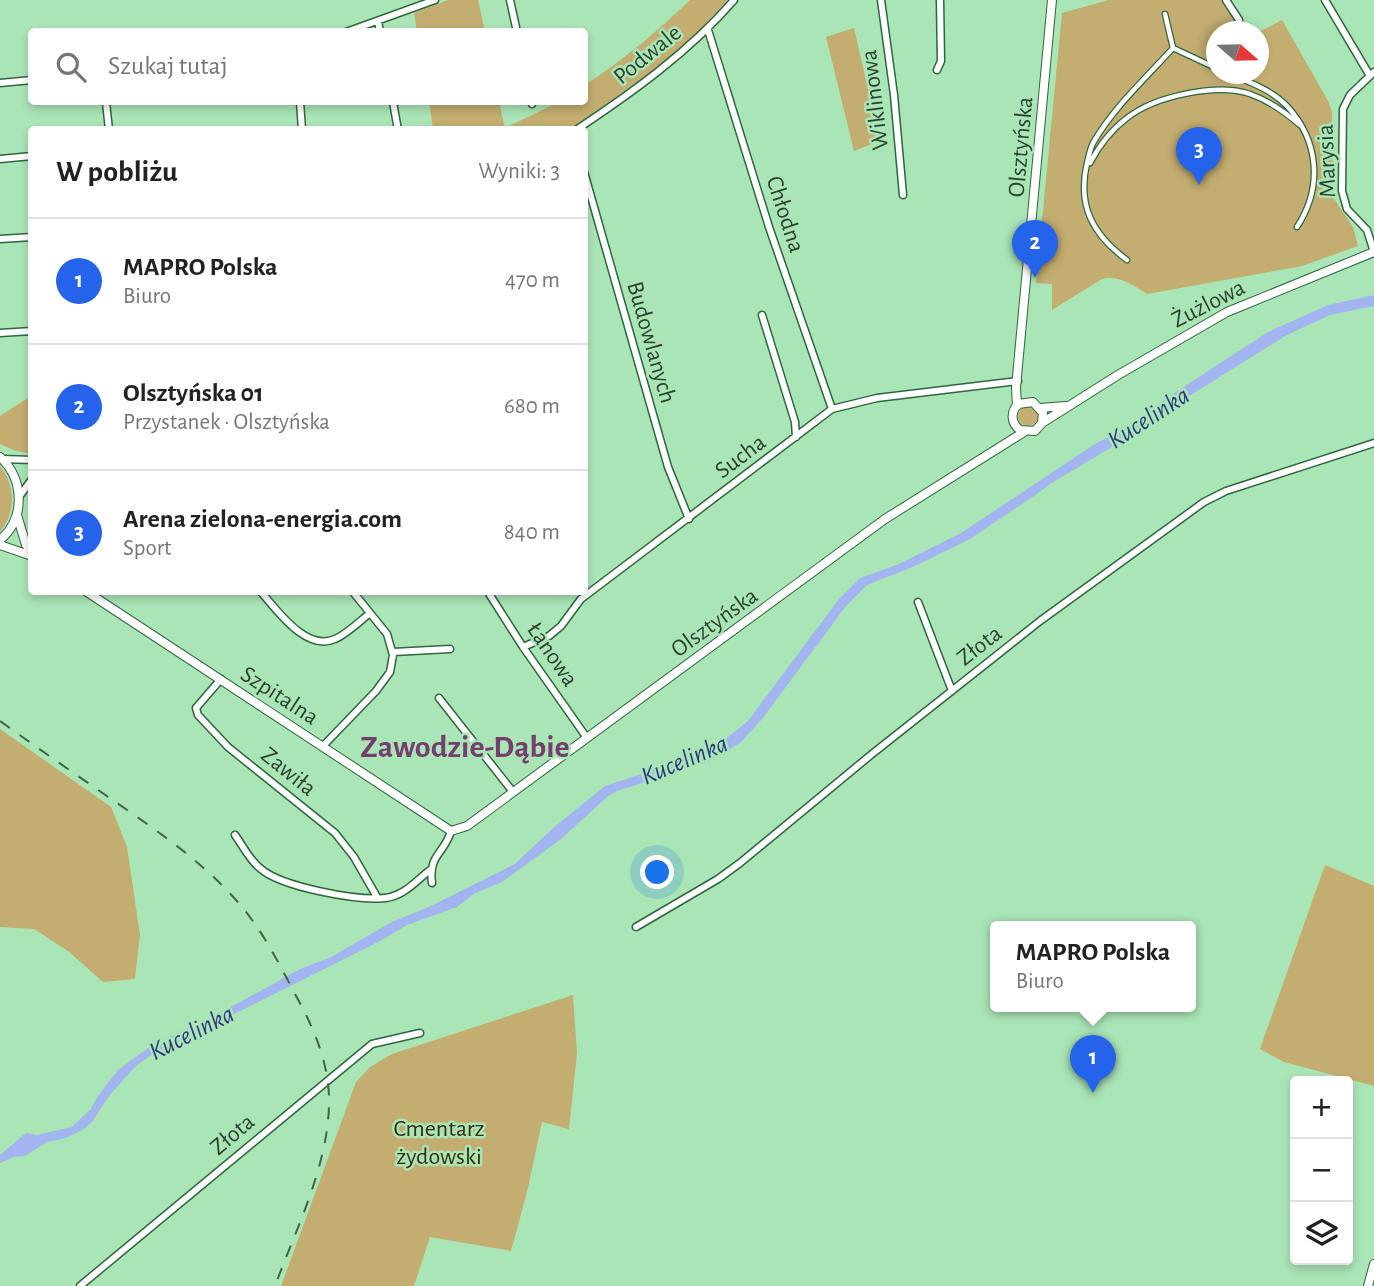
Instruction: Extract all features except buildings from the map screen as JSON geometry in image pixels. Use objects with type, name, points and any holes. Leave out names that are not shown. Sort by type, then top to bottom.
[{"type":"street","points":[[358,28],[433,0]]},
{"type":"street","points":[[510,0],[516,28]]},
{"type":"street","name":"Podwale","points":[[582,126],[625,98],[708,30],[733,0]]},
{"type":"street","name":"Wiklinowa","points":[[881,0],[904,195]]},
{"type":"street","points":[[937,70],[942,61],[940,0]]},
{"type":"street","name":"Olsztyńska","points":[[1017,406],[1052,0]]},
{"type":"street","points":[[1226,0],[1239,20]]},
{"type":"street","points":[[1325,0],[1372,74]]},
{"type":"street","points":[[1165,14],[1173,48]]},
{"type":"street","points":[[378,21],[379,28]]},
{"type":"street","name":"Chłodna","points":[[708,30],[769,228],[832,410]]},
{"type":"street","points":[[1173,48],[1206,63]]},
{"type":"street","points":[[1127,260],[1106,244],[1092,224],[1086,204],[1086,171],[1092,146],[1111,117],[1173,48]]},
{"type":"street","name":"Marysia","points":[[1372,74],[1350,95],[1343,109],[1342,191],[1348,209],[1367,230],[1374,251]]},
{"type":"street","points":[[0,83],[28,80]]},
{"type":"street","points":[[1254,84],[1286,104],[1300,125],[1314,158],[1315,180],[1306,214],[1297,227]]},
{"type":"street","points":[[1086,171],[1105,138],[1128,117],[1156,103],[1192,93],[1224,90],[1249,94],[1280,108],[1300,125]]},
{"type":"street","points":[[106,105],[109,126]]},
{"type":"street","points":[[300,105],[302,126]]},
{"type":"street","points":[[394,105],[397,126]]},
{"type":"street","points":[[0,159],[28,156]]},
{"type":"street","name":"Budowlanych","points":[[588,186],[668,467],[689,519]]},
{"type":"street","points":[[0,239],[28,237]]},
{"type":"street","name":"Żużlowa","points":[[1042,423],[1227,312],[1374,251]]},
{"type":"street","points":[[762,315],[795,422],[796,437]]},
{"type":"street","points":[[0,333],[28,331]]},
{"type":"street","points":[[1018,381],[1028,401],[1041,408],[1042,423],[1035,430],[1024,432],[1013,422],[1013,412],[1017,406],[1028,401]]},
{"type":"street","name":"Sucha","points":[[588,594],[832,410],[877,398],[1018,381]]},
{"type":"street","name":"Żużlowa","points":[[1041,408],[1068,405]]},
{"type":"street","name":"Olsztyńska","points":[[1000,445],[1013,422]]},
{"type":"street","name":"Olsztyńska","points":[[451,831],[467,826],[884,519],[1024,432]]},
{"type":"street","name":"Złota","points":[[636,926],[718,879],[740,863],[1040,621],[1204,502],[1226,491],[1374,443]]},
{"type":"street","points":[[1,458],[28,460]]},
{"type":"street","points":[[1,458],[11,469],[19,497],[17,515],[28,548]]},
{"type":"street","points":[[19,497],[28,485]]},
{"type":"street","points":[[17,515],[0,543],[28,553]]},
{"type":"street","name":"Szpitalna","points":[[92,595],[451,831]]},
{"type":"street","points":[[264,595],[293,628],[306,636],[326,641],[335,639],[370,613]]},
{"type":"street","points":[[323,746],[376,691],[390,672],[393,652],[387,634],[355,595]]},
{"type":"street","name":"Łanowa","points":[[490,595],[587,738]]},
{"type":"street","points":[[579,595],[581,599]]},
{"type":"street","name":"Sucha","points":[[523,647],[549,636],[561,626],[586,595]]},
{"type":"street","points":[[918,601],[951,691]]},
{"type":"street","points":[[393,652],[450,649]]},
{"type":"street","name":"Zawiła","points":[[221,680],[196,708],[198,715],[228,747],[335,833],[354,857],[377,897]]},
{"type":"street","points":[[439,698],[513,792]]},
{"type":"street","points":[[432,883],[430,870],[435,856],[449,839],[451,831]]},
{"type":"street","points":[[235,835],[258,868],[270,875],[323,892],[384,898],[403,892],[430,870]]},
{"type":"street","name":"Złota","points":[[80,1286],[372,1044],[420,1033]]},
{"type":"street","points":[[1368,1286],[1374,1264]]},
{"type":"green space","points":[[448,0],[478,0],[484,28],[416,28],[414,13]]},
{"type":"green space","points":[[690,0],[728,0],[684,46],[575,126],[509,126],[553,105],[588,105],[588,83]]},
{"type":"green space","points":[[1109,0],[1222,0],[1235,21],[1206,21],[1206,84],[1269,84],[1269,27],[1282,20],[1332,112],[1333,197],[1353,227],[1358,246],[1302,266],[1147,294],[1120,280],[1102,279],[1052,310],[1052,284],[1036,283],[1062,13]]},
{"type":"green space","points":[[854,28],[880,141],[854,151],[826,37]]},
{"type":"green space","points":[[429,105],[500,105],[505,126],[433,126]]},
{"type":"green space","points":[[28,398],[28,453],[0,444],[0,416]]},
{"type":"green space","points":[[1028,406],[1035,409],[1038,416],[1035,423],[1028,426],[1021,423],[1018,416],[1021,409]]},
{"type":"green space","points":[[0,466],[9,482],[12,499],[9,516],[0,532]]},
{"type":"green space","points":[[0,729],[111,807],[127,847],[140,935],[135,979],[103,982],[68,951],[34,929],[0,927]]},
{"type":"green space","points":[[1325,865],[1374,886],[1374,1086],[1353,1080],[1353,1076],[1336,1076],[1284,1062],[1260,1049]]},
{"type":"green space","name":"Cmentarz żydowski","points":[[573,995],[577,1053],[569,1129],[542,1122],[511,1251],[430,1237],[414,1286],[281,1286],[356,1082],[370,1067],[392,1054]]},
{"type":"water","name":"Kucelinka","points":[[1374,295],[1374,306],[1330,315],[1287,335],[1194,393],[1135,433],[1128,441],[1117,444],[1050,484],[970,539],[915,566],[867,585],[846,606],[762,719],[741,742],[729,750],[705,763],[617,791],[561,839],[502,882],[475,893],[457,907],[407,925],[150,1056],[125,1078],[84,1129],[66,1138],[47,1142],[25,1156],[0,1163],[0,1155],[26,1133],[37,1135],[72,1127],[91,1109],[118,1070],[148,1048],[300,969],[331,957],[392,922],[431,906],[515,864],[552,829],[605,786],[717,746],[748,721],[839,599],[860,578],[899,564],[961,533],[1112,435],[1115,429],[1130,427],[1162,401],[1268,332],[1328,305]]},
{"type":"railway","points":[[0,721],[168,839],[215,878],[258,928],[308,1020],[320,1047],[327,1075],[327,1127],[310,1197],[275,1286]]},
{"type":"place","name":"Arena zielona-energia.com","points":[[1199,185]]},
{"type":"place","name":"Olsztyńska 01","points":[[1035,278]]},
{"type":"place","name":"MAPRO Polska","points":[[1093,1093]]},
{"type":"district","name":"Zawodzie-Dąbie","points":[[465,746]]}]
